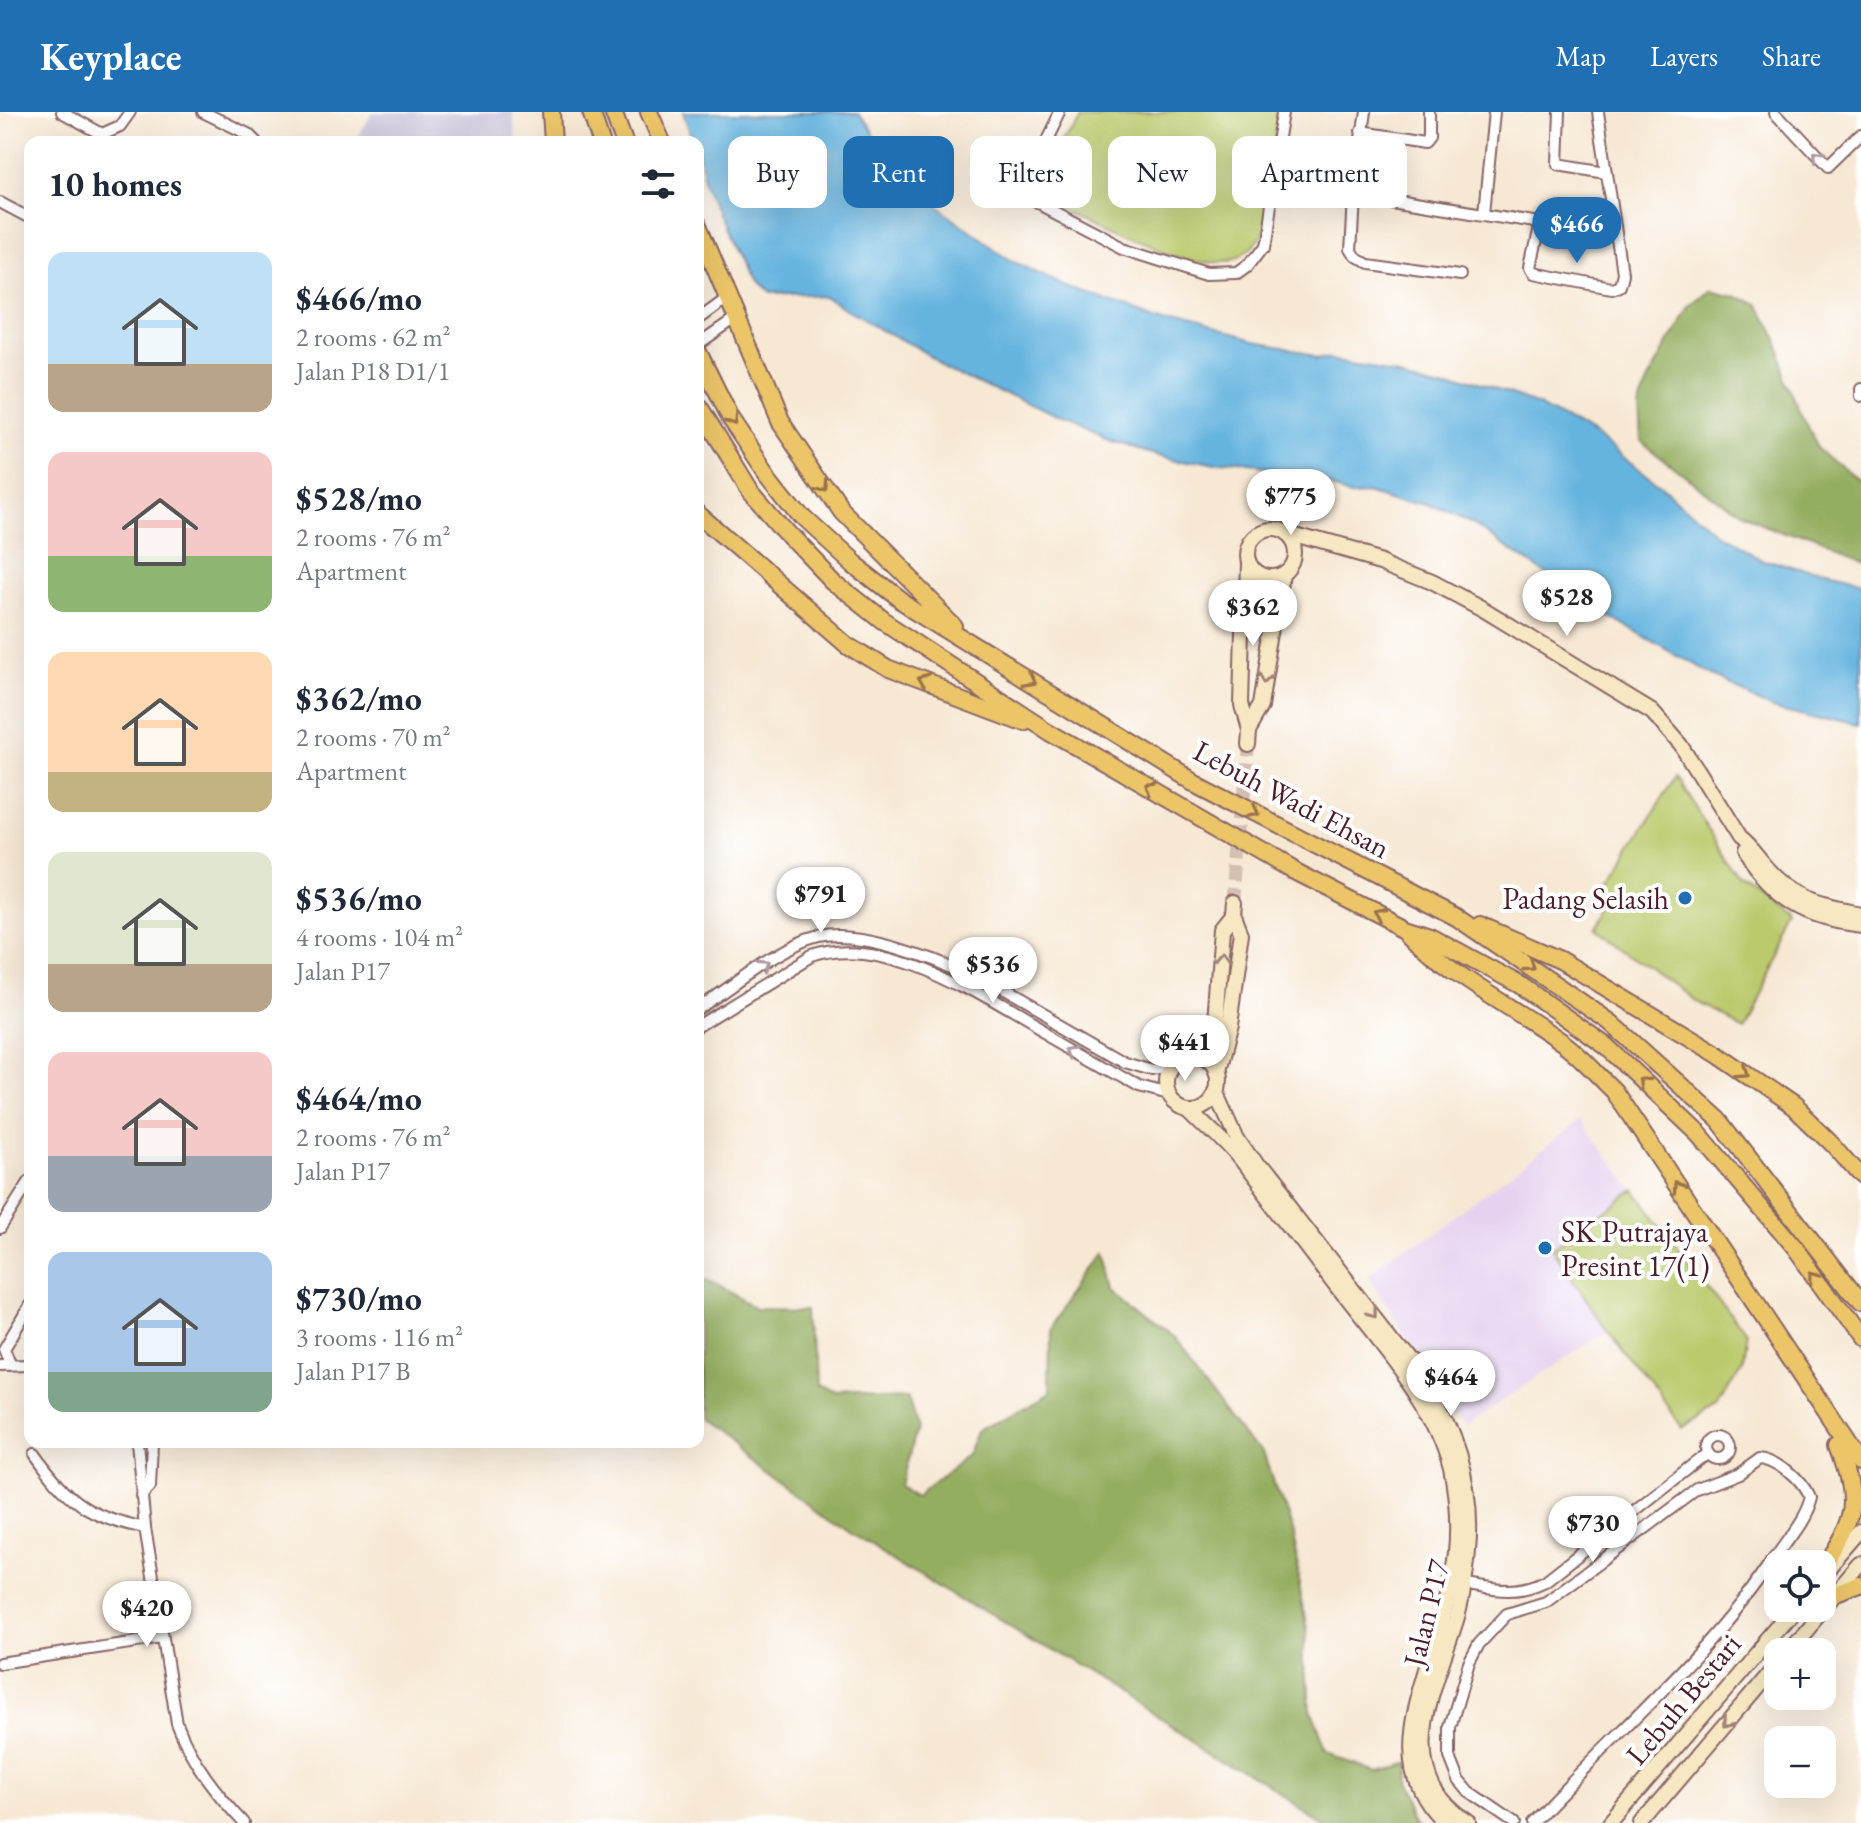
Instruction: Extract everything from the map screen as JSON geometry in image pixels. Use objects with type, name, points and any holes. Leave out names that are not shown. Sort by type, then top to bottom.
[{"type":"main road","points":[[551,112],[553,136]]},
{"type":"main road","points":[[591,112],[599,136]]},
{"type":"main road","points":[[613,112],[622,136]]},
{"type":"main road","points":[[649,112],[659,136]]},
{"type":"main road","points":[[704,240],[780,422],[841,512],[929,602],[989,657]]},
{"type":"main road","name":"Lebuh Wadi Ehsan","points":[[704,364],[731,419],[765,470],[802,517],[850,561],[900,600],[1195,782],[1456,917],[1610,1022],[1719,1120],[1861,1303]]},
{"type":"main road","name":"Lebuh Wadi Ehsan","points":[[704,415],[750,490],[788,534],[833,581],[885,622],[1050,730],[1294,871],[1405,928],[1430,936],[1520,985],[1606,1046],[1699,1134],[1796,1248],[1861,1339]]},
{"type":"main road","points":[[704,519],[848,644],[888,669],[1050,730]]},
{"type":"main road","points":[[1456,917],[1497,931],[1560,960],[1717,1054],[1793,1106],[1861,1177]]},
{"type":"main road","points":[[1405,928],[1427,951],[1471,985],[1562,1041],[1614,1091],[1861,1461]]},
{"type":"main road","points":[[1769,1321],[1850,1464],[1857,1493],[1855,1519],[1835,1550]]},
{"type":"main road","points":[[1836,1595],[1861,1586]]},
{"type":"street","points":[[62,112],[99,136]]},
{"type":"street","points":[[105,136],[120,126],[130,112]]},
{"type":"street","points":[[203,112],[250,136]]},
{"type":"street","points":[[1060,112],[1024,187],[1030,198],[1124,247],[1175,264],[1223,275],[1236,273],[1247,265],[1263,244],[1284,112]]},
{"type":"street","points":[[1360,136],[1364,112]]},
{"type":"street","points":[[1360,133],[1425,143],[1429,138],[1429,112]]},
{"type":"street","points":[[1484,213],[1494,112]]},
{"type":"street","points":[[1560,112],[1558,164],[1606,172]]},
{"type":"street","points":[[1540,223],[1530,268],[1533,273],[1611,288],[1619,285],[1622,280],[1598,112]]},
{"type":"street","points":[[1776,112],[1828,168],[1861,136]]},
{"type":"street","points":[[1407,201],[1615,232]]},
{"type":"street","points":[[0,202],[24,215]]},
{"type":"street","points":[[1352,208],[1350,248],[1359,260],[1460,275]]},
{"type":"street","points":[[704,315],[728,297]]},
{"type":"street","points":[[704,341],[737,318]]},
{"type":"street","points":[[1861,389],[1861,396]]},
{"type":"street","points":[[1285,534],[1293,544],[1263,706],[1248,737],[1242,705],[1245,549],[1252,536],[1265,529],[1285,534],[1380,561],[1463,597],[1652,712],[1681,745],[1739,838],[1779,882],[1801,899],[1823,907],[1861,914]]},
{"type":"street","points":[[1246,562],[1249,569],[1262,578],[1277,578],[1304,551],[1317,544]]},
{"type":"street","points":[[1739,838],[1740,849],[1754,870],[1785,900],[1810,915],[1854,925],[1861,938]]},
{"type":"street","points":[[704,1022],[812,956],[828,950],[844,949],[872,953],[938,972],[1139,1087],[1169,1095],[1178,1104],[1189,1108],[1205,1104],[1216,1091],[1216,1073],[1228,1028],[1241,933],[1235,909],[1222,930],[1217,1016],[1211,1032],[1191,1056]]},
{"type":"street","points":[[704,1005],[797,945],[825,936],[853,934],[948,963],[972,974],[1125,1062],[1152,1070],[1171,1066],[1191,1056],[1206,1061],[1216,1073]]},
{"type":"street","points":[[1169,1095],[1166,1077],[1171,1066]]},
{"type":"street","name":"Jalan P17","points":[[1216,1091],[1237,1137],[1250,1156],[1426,1382],[1442,1408],[1460,1451],[1468,1496],[1469,1547],[1410,1729],[1412,1764],[1419,1785],[1431,1807],[1446,1823]]},
{"type":"street","name":"Jalan P17","points":[[1189,1108],[1239,1159],[1404,1376],[1429,1415],[1451,1469],[1456,1509],[1458,1583],[1422,1733],[1432,1786],[1449,1810],[1468,1823]]},
{"type":"street","points":[[0,1228],[24,1190]]},
{"type":"street","points":[[6,1366],[4,1349],[24,1315]]},
{"type":"street","points":[[1714,1436],[1722,1436],[1728,1441],[1730,1448],[1721,1459],[1708,1453],[1708,1442],[1714,1436]]},
{"type":"street","points":[[135,1448],[177,1724],[185,1745],[214,1791],[244,1823]]},
{"type":"street","points":[[141,1495],[150,1486],[152,1448]]},
{"type":"street","points":[[1458,1583],[1515,1591],[1545,1581],[1708,1453]]},
{"type":"street","points":[[35,1454],[55,1483],[74,1501],[98,1515],[145,1528]]},
{"type":"street","points":[[1514,1823],[1469,1792],[1459,1780],[1450,1757],[1450,1727],[1469,1663],[1479,1644],[1507,1614],[1546,1602],[1697,1490],[1738,1474],[1760,1458],[1769,1459],[1801,1483],[1808,1492],[1807,1503],[1749,1595],[1647,1710],[1532,1823]]},
{"type":"street","points":[[1721,1459],[1727,1478]]},
{"type":"street","points":[[1836,1560],[1861,1532]]},
{"type":"street","points":[[1602,1536],[1614,1552]]},
{"type":"street","name":"Lebuh Bestari","points":[[1836,1595],[1861,1565]]},
{"type":"street","name":"Lebuh Bestari","points":[[1611,1823],[1783,1622]]},
{"type":"street","name":"Lebuh Bestari","points":[[1799,1638],[1813,1622]]},
{"type":"street","points":[[0,1663],[162,1638]]},
{"type":"street","name":"Lebuh Bestari","points":[[1642,1823],[1764,1679]]},
{"type":"shaded area","points":[[373,112],[513,112],[515,136],[359,136]]},
{"type":"shaded area","name":"SK Putrajaya Presint 17(1)","points":[[1581,1120],[1746,1340],[1742,1370],[1719,1410],[1682,1430],[1608,1331],[1462,1426],[1369,1280]]},
{"type":"green space","points":[[1078,112],[1281,112],[1277,136],[1232,136],[1232,208],[1265,208],[1253,244],[1241,257],[1230,262],[1212,262],[1162,248],[1076,208],[1092,208],[1092,136],[1065,136]]},
{"type":"green space","points":[[1711,287],[1736,293],[1757,304],[1819,447],[1861,485],[1861,566],[1741,518],[1641,441],[1639,409],[1648,382],[1690,306]]},
{"type":"green space","name":"Padang Selasih","points":[[1675,777],[1744,885],[1792,922],[1737,1024],[1695,1002],[1597,928],[1611,905],[1604,891]]},
{"type":"green space","points":[[1635,1190],[1746,1340],[1742,1370],[1719,1410],[1682,1430],[1608,1331],[1552,1248]]},
{"type":"green space","points":[[1106,1252],[1115,1287],[1174,1335],[1264,1454],[1290,1534],[1309,1627],[1314,1717],[1328,1754],[1372,1770],[1399,1761],[1397,1779],[1416,1819],[1421,1823],[1331,1823],[852,1527],[704,1422],[704,1280],[709,1280],[757,1306],[813,1307],[816,1393],[831,1401],[906,1398],[915,1430],[901,1484],[920,1495],[972,1456],[982,1429],[1050,1389],[1051,1328]]},
{"type":"water","points":[[683,112],[853,112],[869,136],[843,136],[843,208],[940,208],[1015,261],[1071,287],[1163,321],[1252,344],[1323,355],[1338,350],[1403,360],[1446,371],[1538,405],[1592,434],[1661,485],[1714,533],[1763,561],[1861,589],[1861,723],[1772,702],[1710,675],[1606,615],[1471,523],[1431,503],[1376,486],[1354,487],[1307,475],[1300,478],[1287,473],[1279,475],[1213,467],[1159,456],[1109,441],[1056,419],[933,359],[830,296],[761,299],[748,287],[717,215],[704,177],[704,136],[691,136]]},
{"type":"waterway","points":[[74,112],[107,127]]},
{"type":"waterway","points":[[113,125],[122,112]]},
{"type":"tunnel","points":[[1235,903],[1248,744]]},
{"type":"place","name":"Padang Selasih","points":[[1685,898]]},
{"type":"place","name":"SK Putrajaya Presint 17(1)","points":[[1545,1248]]}]
